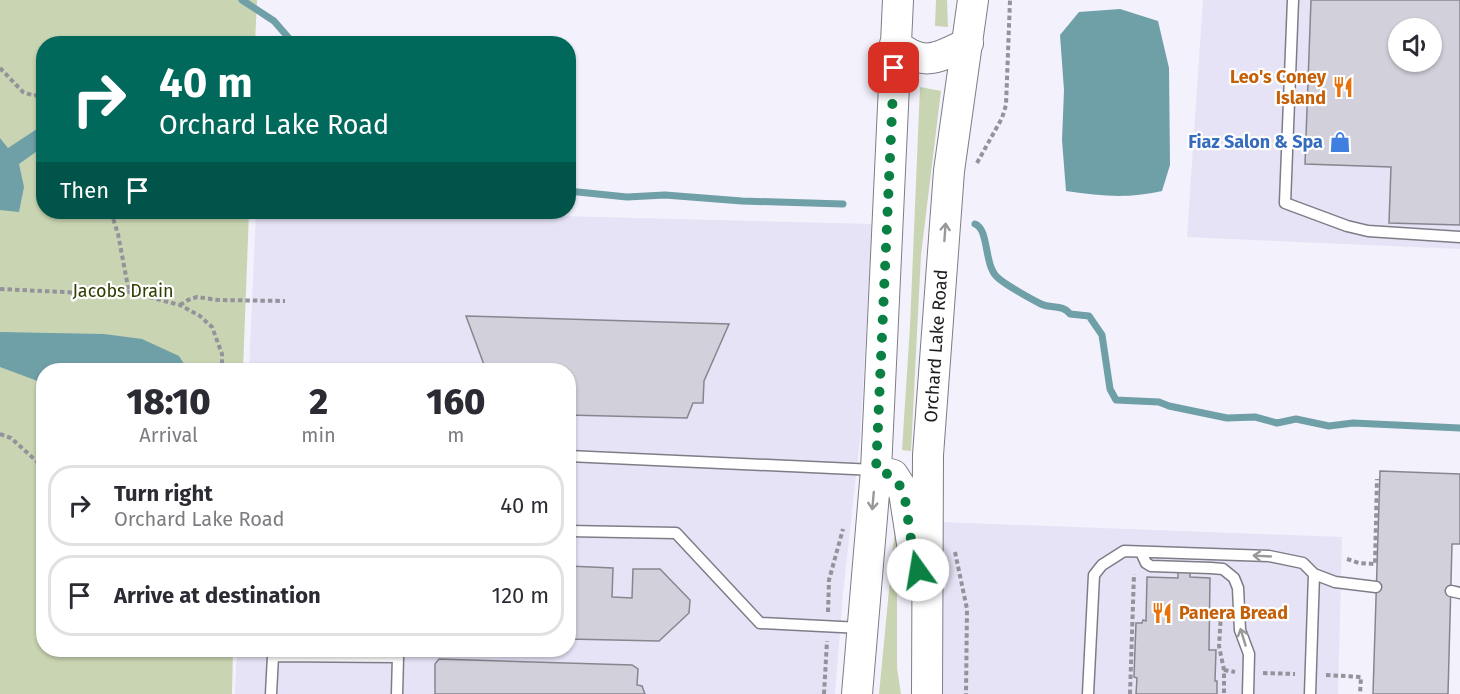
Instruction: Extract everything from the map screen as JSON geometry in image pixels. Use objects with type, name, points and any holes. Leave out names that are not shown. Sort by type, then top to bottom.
[{"type":"main road","points":[[857,694],[876,470],[898,0]]},
{"type":"main road","name":"Orchard Lake Road","points":[[927,694],[928,455],[949,171],[973,0]]},
{"type":"main road","points":[[895,44],[906,54],[938,59],[968,43]]},
{"type":"main road","points":[[876,470],[893,476],[904,492],[913,553],[927,605]]},
{"type":"lane","points":[[1293,0],[1285,203],[1347,226],[1368,231],[1460,237]]},
{"type":"lane","points":[[576,456],[876,470]]},
{"type":"lane","points":[[576,531],[676,533],[760,623],[861,628]]},
{"type":"lane","points":[[1088,694],[1094,575],[1102,565],[1124,551],[1269,556],[1303,562],[1314,574],[1335,582],[1376,587]]},
{"type":"lane","points":[[1138,552],[1151,566],[1211,567],[1223,569],[1234,578],[1238,588],[1240,630],[1250,654],[1248,694]]},
{"type":"lane","points":[[1310,694],[1314,574]]},
{"type":"lane","points":[[271,694],[273,657]]},
{"type":"lane","points":[[397,694],[398,657]]},
{"type":"path","points":[[974,168],[1002,118],[1006,105],[1010,0]]},
{"type":"path","points":[[0,68],[23,92],[36,95]]},
{"type":"path","points":[[113,219],[129,292]]},
{"type":"path","points":[[0,289],[84,293],[129,292],[180,305],[200,316],[212,327],[222,354],[222,363]]},
{"type":"path","points":[[180,305],[197,297],[218,300],[285,301]]},
{"type":"path","points":[[0,434],[11,438],[36,461]]},
{"type":"path","points":[[1347,559],[1359,563],[1375,564],[1377,479]]},
{"type":"path","points":[[824,694],[829,580],[844,520]]},
{"type":"path","points":[[955,552],[967,609],[966,694]]},
{"type":"path","points":[[1130,694],[1138,552]]},
{"type":"shaded area","points":[[1203,0],[1460,0],[1460,249],[1187,237]]},
{"type":"shaded area","points":[[576,217],[872,224],[860,439],[835,694],[235,694],[237,657],[576,657],[576,363],[249,363],[256,219],[576,219]]},
{"type":"shaded area","points":[[939,522],[1342,537],[1338,694],[939,694]]},
{"type":"green space","name":"Jacobs Drain","points":[[0,0],[257,0],[255,36],[36,36],[36,219],[249,219],[243,363],[36,363],[36,657],[233,657],[232,694],[0,694]]},
{"type":"green space","points":[[936,0],[947,0],[948,27],[935,26]]},
{"type":"green space","points":[[920,87],[941,91],[921,255],[911,451],[902,450],[910,326]]},
{"type":"green space","points":[[897,507],[897,668],[901,694],[879,694]]},
{"type":"water","points":[[1120,9],[1158,21],[1169,68],[1170,165],[1162,191],[1114,196],[1066,191],[1062,140],[1064,90],[1060,35],[1079,12]]},
{"type":"water","points":[[36,130],[36,152],[19,164],[24,187],[19,212],[0,210],[0,138],[8,148]]},
{"type":"water","points":[[0,332],[104,334],[142,339],[179,356],[184,363],[36,363],[36,380],[0,367]]},
{"type":"building","points":[[1311,0],[1460,0],[1460,225],[1389,223],[1391,167],[1305,164]]},
{"type":"building","points":[[466,316],[729,324],[704,381],[703,403],[693,403],[687,418],[576,415],[576,363],[483,363]]},
{"type":"building","points":[[1380,471],[1460,474],[1460,544],[1452,544],[1448,694],[1373,694]]},
{"type":"building","points":[[576,566],[613,568],[612,597],[632,598],[633,569],[660,569],[690,600],[689,613],[659,641],[576,639]]},
{"type":"building","points":[[1178,571],[1190,571],[1190,577],[1210,578],[1209,650],[1216,650],[1217,694],[1136,694],[1137,678],[1134,677],[1136,623],[1146,621],[1147,577],[1178,578]]},
{"type":"building","points":[[439,659],[632,665],[638,669],[637,685],[642,686],[645,694],[435,694],[435,664]]},
{"type":"waterway","points":[[242,0],[274,21],[287,36]]},
{"type":"waterway","points":[[576,192],[627,197],[665,195],[742,201],[843,204]]},
{"type":"waterway","points":[[975,224],[983,233],[990,264],[1000,280],[1041,304],[1064,309],[1070,314],[1089,316],[1102,335],[1110,389],[1116,400],[1159,402],[1227,418],[1255,417],[1277,423],[1296,419],[1329,426],[1353,423],[1460,428]]},
{"type":"place","name":"Leo's Coney Island","points":[[1343,87]]},
{"type":"place","name":"Fiaz Salon & Spa","points":[[1340,142]]},
{"type":"place","name":"Panera Bread","points":[[1162,613]]},
{"type":"route","points":[[894,68],[876,470],[893,476],[904,492],[913,553],[918,570]]}]
